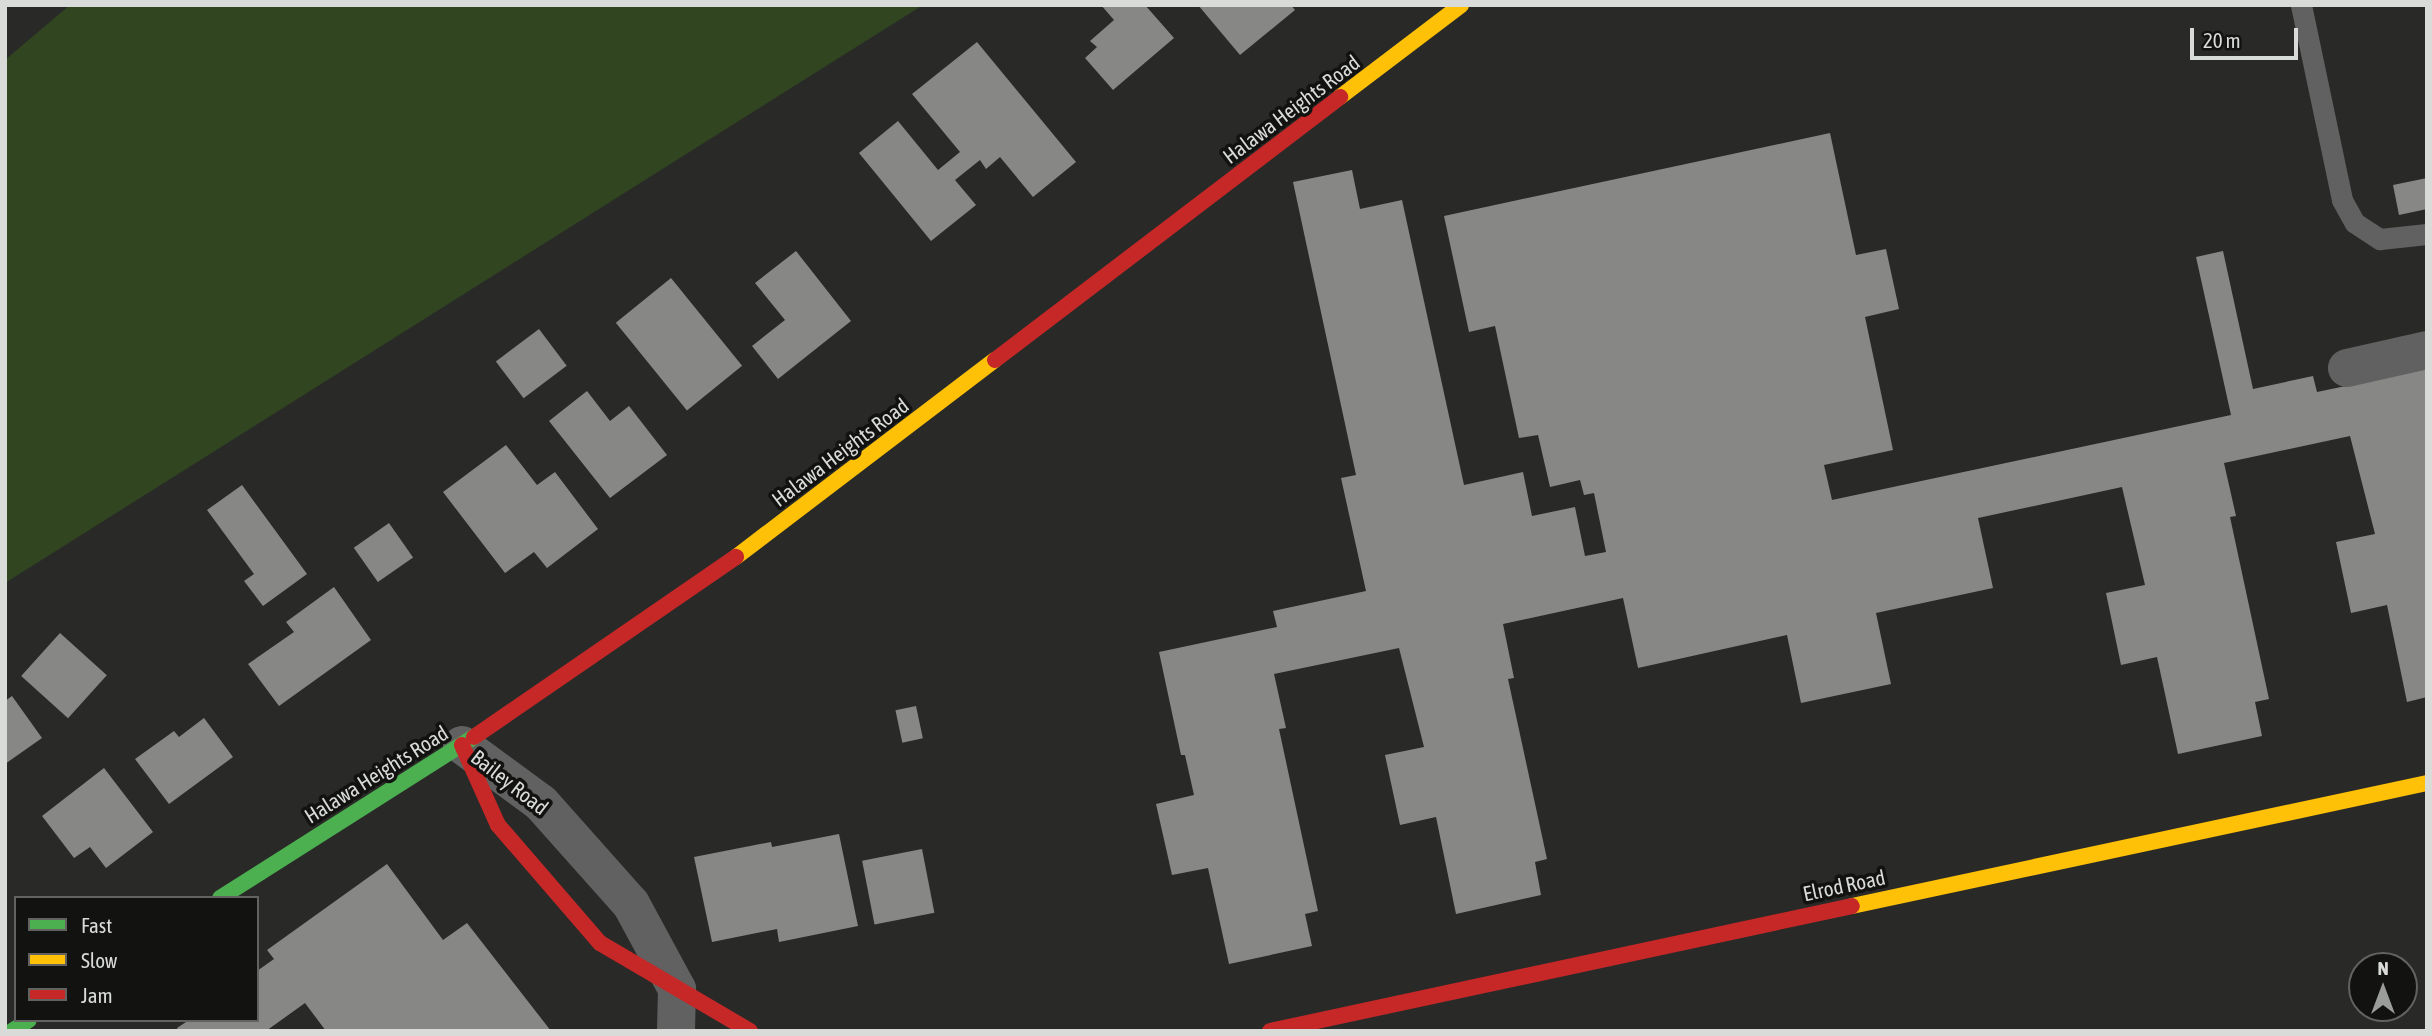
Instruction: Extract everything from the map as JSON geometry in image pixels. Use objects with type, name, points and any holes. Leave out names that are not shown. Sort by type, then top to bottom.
[{"type":"street","name":"Halawa Heights Road","points":[[223,896],[461,745],[739,555],[1461,5]]},
{"type":"street","points":[[2347,368],[2427,350]]},
{"type":"street","name":"Bailey Road","points":[[461,745],[541,803],[631,904],[677,989],[676,1031]]},
{"type":"street","name":"Elrod Road","points":[[1270,1031],[2427,783]]},
{"type":"street","points":[[677,989],[750,1031]]},
{"type":"lane","points":[[2301,5],[2342,200],[2355,222],[2380,239],[2427,234]]},
{"type":"green space","points":[[70,5],[923,5],[5,583],[5,60]]},
{"type":"building","points":[[1101,5],[1145,5],[1174,38],[1113,90],[1085,58],[1097,47],[1090,41],[1114,20]]},
{"type":"building","points":[[1198,5],[1291,5],[1295,10],[1240,55]]},
{"type":"building","points":[[977,42],[1076,162],[1033,197],[1000,157],[986,169],[980,160],[955,180],[976,205],[931,241],[859,153],[898,121],[938,170],[960,152],[912,94]]},
{"type":"building","points":[[1830,133],[1856,255],[1886,249],[1899,309],[1865,317],[1893,450],[1824,465],[1832,500],[2231,415],[2196,257],[2223,251],[2253,389],[2313,376],[2317,392],[2427,369],[2427,697],[2407,702],[2387,605],[2351,613],[2336,542],[2375,534],[2350,436],[2224,463],[2236,516],[2230,517],[2269,699],[2255,702],[2262,736],[2178,754],[2157,657],[2121,665],[2106,593],[2145,585],[2122,487],[1978,518],[1993,588],[1876,613],[1891,684],[1801,703],[1787,635],[1638,668],[1623,598],[1503,624],[1514,678],[1508,679],[1547,859],[1535,862],[1541,895],[1456,914],[1436,817],[1400,825],[1385,755],[1424,747],[1399,648],[1274,674],[1286,728],[1279,729],[1318,911],[1305,914],[1312,946],[1229,964],[1208,868],[1172,875],[1156,804],[1194,795],[1185,755],[1181,755],[1159,652],[1277,627],[1273,611],[1366,591],[1341,478],[1356,475],[1293,182],[1352,170],[1360,209],[1402,200],[1464,485],[1523,472],[1532,516],[1575,507],[1585,556],[1606,552],[1594,493],[1584,495],[1580,480],[1550,487],[1538,435],[1519,438],[1495,326],[1469,332],[1444,216]]},
{"type":"building","points":[[2427,178],[2427,209],[2399,215],[2393,185]]},
{"type":"building","points":[[796,251],[851,321],[778,379],[752,346],[785,320],[755,283]]},
{"type":"building","points":[[671,278],[742,366],[687,410],[616,323]]},
{"type":"building","points":[[539,329],[567,366],[524,398],[496,361]]},
{"type":"building","points":[[587,391],[610,421],[629,406],[667,455],[610,498],[549,421]]},
{"type":"building","points":[[506,445],[537,485],[555,472],[598,529],[547,568],[534,552],[505,573],[443,492]]},
{"type":"building","points":[[242,485],[307,574],[263,606],[244,581],[254,574],[207,510]]},
{"type":"building","points":[[389,523],[413,557],[378,582],[354,548]]},
{"type":"building","points":[[334,587],[371,640],[279,706],[248,664],[294,632],[286,622]]},
{"type":"building","points":[[60,633],[107,675],[68,718],[21,676]]},
{"type":"building","points":[[12,696],[42,738],[5,764],[5,701]]},
{"type":"building","points":[[916,706],[923,738],[902,743],[895,710]]},
{"type":"building","points":[[204,718],[233,757],[169,804],[135,759],[174,731],[179,737]]},
{"type":"building","points":[[104,768],[153,832],[106,868],[90,847],[74,858],[42,816]]},
{"type":"building","points":[[839,834],[858,926],[779,942],[777,929],[712,942],[694,857],[771,842],[772,847]]},
{"type":"building","points":[[922,849],[934,913],[875,924],[862,861]]},
{"type":"building","points":[[387,864],[443,940],[467,923],[551,1031],[326,1031],[305,1003],[266,1031],[179,1031],[177,1028],[186,1022],[259,1022],[259,970],[274,959],[267,950]]},
{"type":"traffic: fast","points":[[223,896],[474,737]]},
{"type":"traffic: fast","points":[[12,1031],[26,1022]]},
{"type":"traffic: slow","points":[[1340,97],[1461,5]]},
{"type":"traffic: slow","points":[[736,557],[995,360]]},
{"type":"traffic: slow","points":[[1852,906],[2427,783]]},
{"type":"traffic: jam","points":[[995,360],[1340,97]]},
{"type":"traffic: jam","points":[[474,737],[736,557]]},
{"type":"traffic: jam","points":[[462,745],[498,825],[600,943],[750,1031]]},
{"type":"traffic: jam","points":[[1270,1031],[1852,906]]}]
